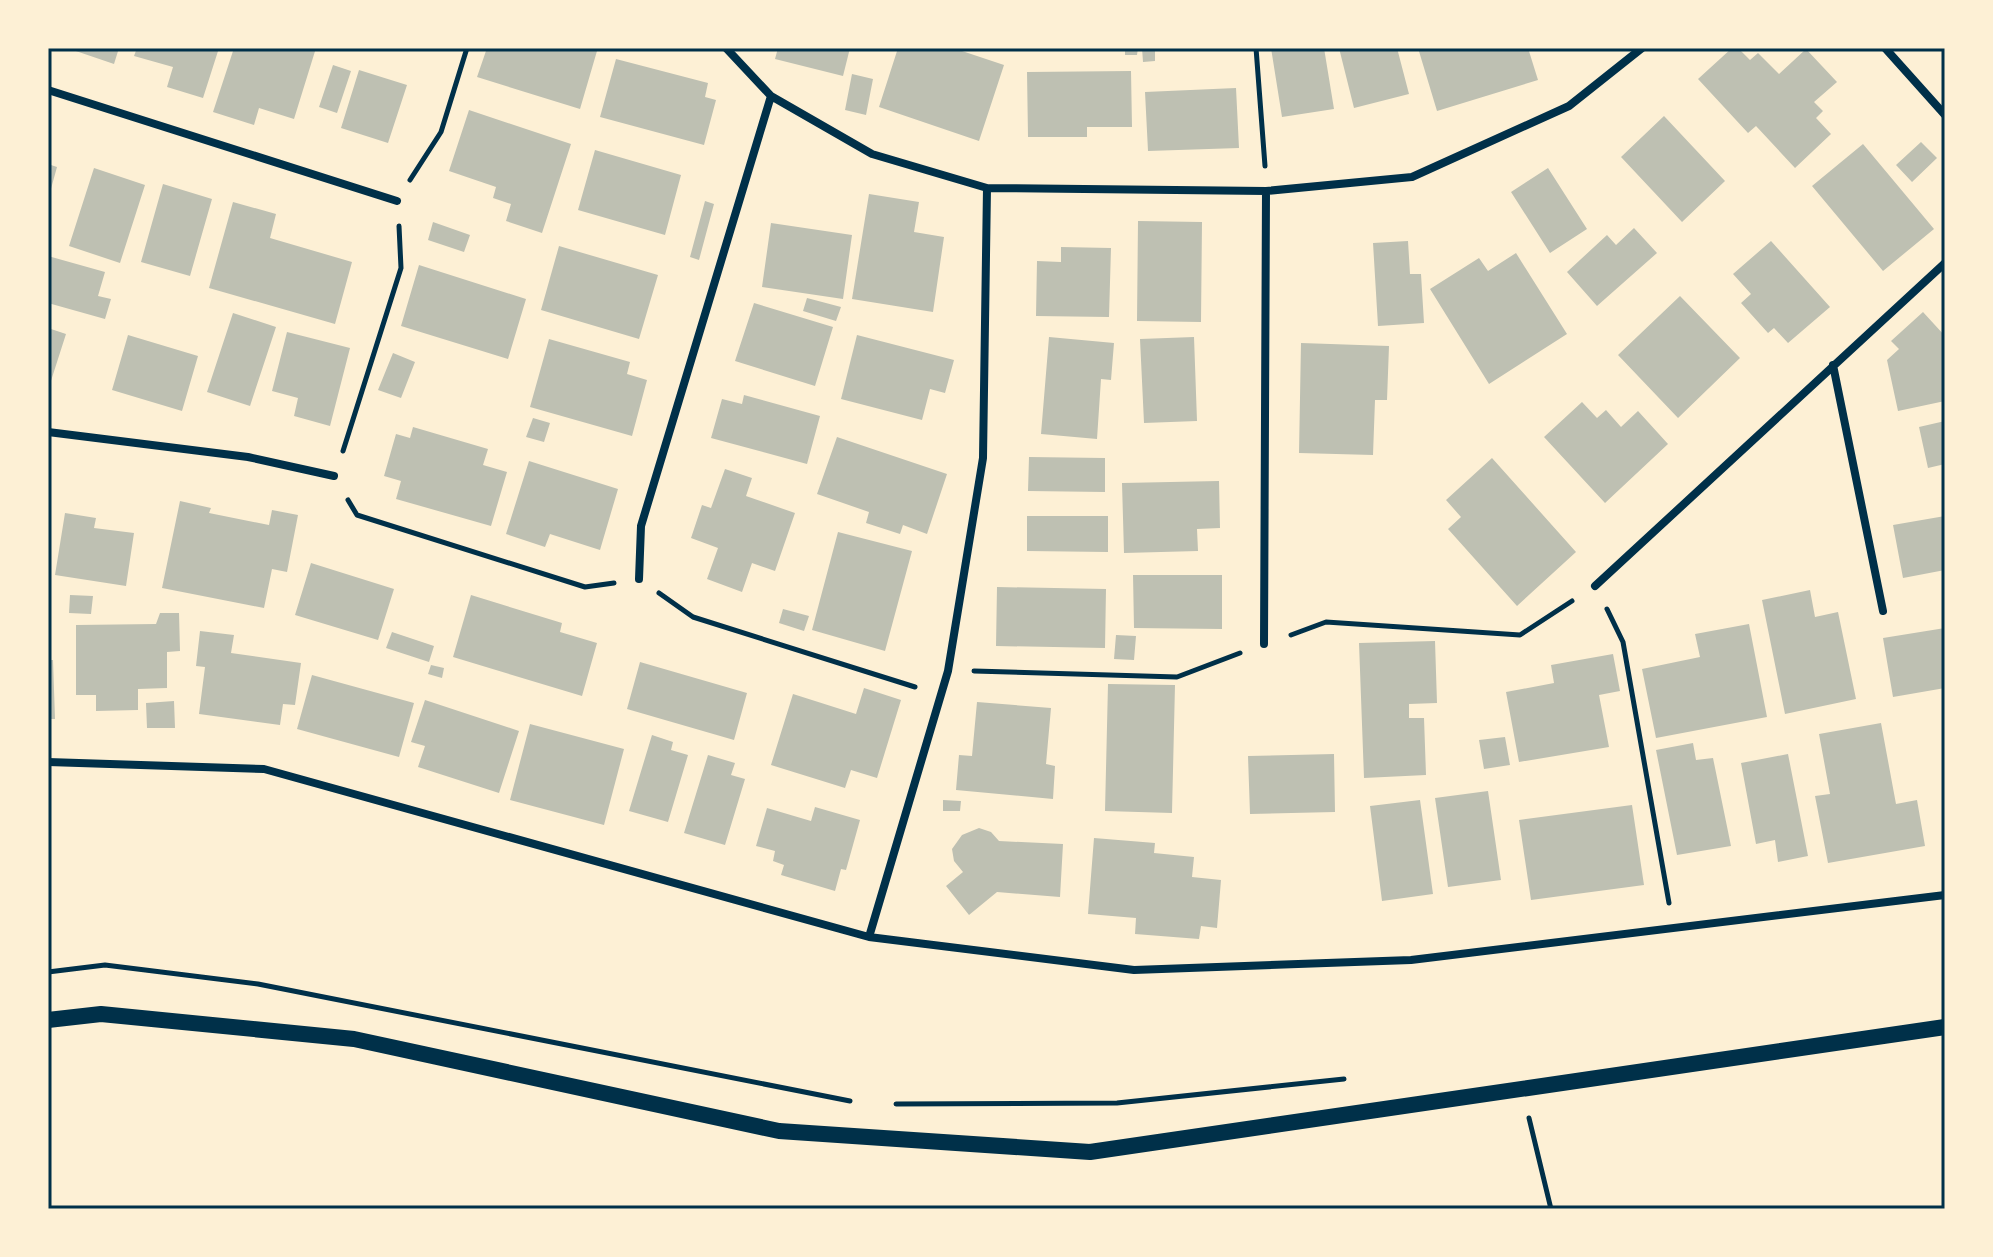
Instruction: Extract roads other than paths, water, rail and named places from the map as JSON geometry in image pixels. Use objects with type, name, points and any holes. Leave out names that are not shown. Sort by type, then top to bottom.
[{"type":"main road","points":[[48,1020],[101,1014],[354,1039],[779,1131],[1090,1152],[1945,1027]]},
{"type":"street","points":[[726,48],[771,96],[872,154],[987,188],[1266,191],[1412,177],[1569,106],[1642,48]]},
{"type":"street","points":[[1885,48],[1945,115]]},
{"type":"street","points":[[48,90],[397,201]]},
{"type":"street","points":[[639,579],[641,526],[771,96]]},
{"type":"street","points":[[869,937],[948,671],[983,458],[987,188]]},
{"type":"street","points":[[1264,644],[1266,191]]},
{"type":"street","points":[[1595,586],[1945,263]]},
{"type":"street","points":[[1833,365],[1883,611]]},
{"type":"street","points":[[48,432],[248,457],[334,476]]},
{"type":"street","points":[[48,762],[264,769],[869,937],[1134,970],[1411,960],[1945,895]]}]
